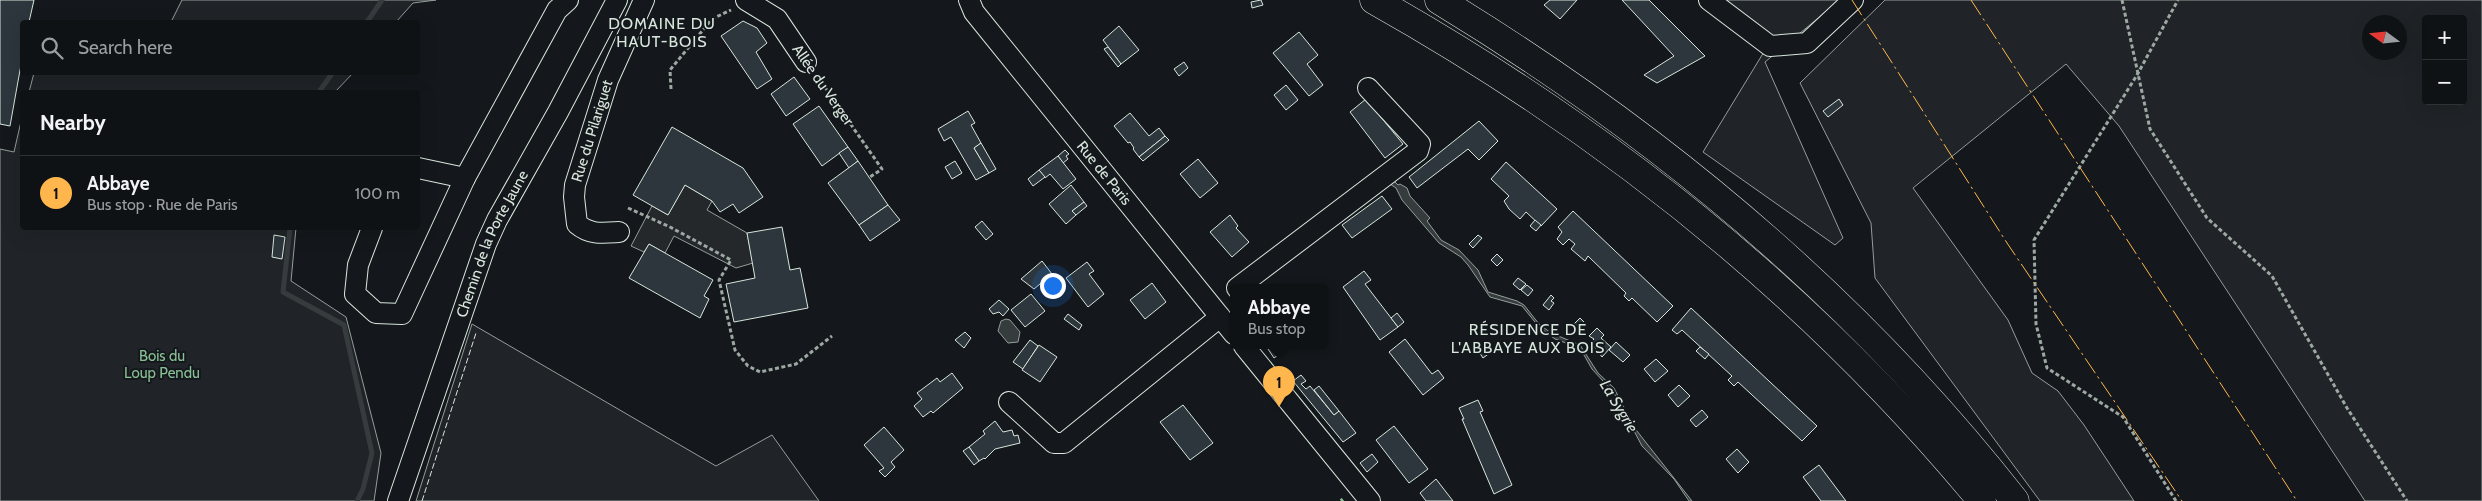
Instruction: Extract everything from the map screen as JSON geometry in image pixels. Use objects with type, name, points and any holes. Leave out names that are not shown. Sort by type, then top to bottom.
[{"type":"highway","points":[[1374,0],[1477,60],[1582,129],[1637,169],[1715,233],[1843,348],[1958,472],[1982,501]]},
{"type":"highway","points":[[1439,0],[1581,92],[1662,152],[1737,213],[1870,334],[1906,372],[2016,501]]},
{"type":"street","points":[[371,230],[358,265],[355,294],[376,313],[402,314],[465,178],[557,10],[568,0]]},
{"type":"street","name":"Chemin de la Porte Jaune","points":[[398,501],[486,244],[497,220],[558,112],[617,0]]},
{"type":"street","name":"Rue du Pilariguet","points":[[620,232],[597,233],[585,231],[577,224],[574,197],[608,80],[644,0]]},
{"type":"street","name":"Rue de Paris","points":[[956,0],[971,6],[1230,329]]},
{"type":"street","points":[[1709,0],[1770,46],[1807,42],[1854,0]]},
{"type":"street","name":"Allée du Verger","points":[[741,4],[777,19],[806,62]]},
{"type":"street","points":[[1241,284],[1418,151],[1420,144],[1368,88]]},
{"type":"street","points":[[420,168],[465,178]]},
{"type":"street","points":[[1009,402],[1054,443],[1064,443],[1218,313],[1230,299]]},
{"type":"street","points":[[1246,349],[1370,501]]},
{"type":"path","points":[[2122,0],[2150,129],[2208,218],[2272,276],[2347,408],[2407,501]]},
{"type":"path","points":[[2176,501],[2123,417],[2047,368],[2036,324],[2034,240],[2137,75],[2178,0]]},
{"type":"path","points":[[672,89],[670,70],[712,19],[741,4]]},
{"type":"path","name":"Allée du Verger","points":[[806,62],[882,169],[870,177]]},
{"type":"path","points":[[628,208],[670,227],[731,260],[719,280],[734,350],[748,366],[760,372],[796,364],[832,336]]},
{"type":"green space","points":[[182,0],[436,0],[413,3],[398,20],[172,20]]},
{"type":"green space","points":[[1724,0],[1840,0],[1765,62],[1843,238],[1835,245],[1703,152],[1773,37]]},
{"type":"green space","points":[[1885,0],[2482,0],[2482,501],[2365,501],[2119,126],[2066,64],[1913,188],[2008,320],[2032,373],[2058,391],[2084,425],[2134,501],[2040,501],[1875,278],[1871,223],[1800,83]]},
{"type":"green space","points":[[33,75],[351,75],[337,90],[30,90]]},
{"type":"green space","name":"Bois du Loup Pendu","points":[[20,126],[20,230],[296,230],[291,281],[346,317],[381,453],[374,501],[0,501],[0,149],[14,152]]},
{"type":"green space","points":[[472,324],[716,466],[772,435],[819,501],[416,501]]},
{"type":"shaded area","points":[[1397,179],[1394,181],[1398,185],[1400,184],[1407,188],[1410,196],[1430,218],[1427,221],[1441,240],[1459,250],[1478,270],[1488,292],[1524,305],[1539,324],[1551,333],[1580,345],[1598,373],[1614,388],[1633,426],[1692,501],[1689,501],[1674,479],[1642,446],[1614,393],[1592,369],[1580,348],[1555,339],[1539,327],[1522,306],[1490,297],[1461,257],[1439,243],[1402,200],[1396,188],[1387,182]]},
{"type":"shaded area","points":[[685,185],[712,201],[707,210],[747,233],[753,263],[736,268],[674,236],[665,253],[649,244],[644,252],[631,246],[652,206],[668,215]]},
{"type":"shaded area","points":[[1010,320],[1020,332],[1018,342],[1008,343],[998,331],[1001,321]]},
{"type":"building","points":[[0,0],[34,0],[29,20],[20,20],[20,70],[10,126],[0,124]]},
{"type":"building","points":[[1261,0],[1263,5],[1252,8],[1251,2]]},
{"type":"building","points":[[1550,0],[1577,0],[1560,19],[1544,5]]},
{"type":"building","points":[[1622,0],[1649,0],[1705,56],[1657,83],[1644,75],[1674,56]]},
{"type":"building","points":[[743,21],[757,28],[767,43],[756,52],[772,79],[757,89],[721,36]]},
{"type":"building","points":[[1119,26],[1139,50],[1121,64],[1103,40]]},
{"type":"building","points":[[1299,32],[1318,55],[1307,64],[1323,85],[1309,96],[1273,53]]},
{"type":"building","points":[[1108,47],[1121,64],[1118,67],[1104,49]]},
{"type":"building","points":[[1184,62],[1188,68],[1179,76],[1174,69]]},
{"type":"building","points":[[794,77],[810,99],[786,116],[771,94]]},
{"type":"building","points":[[1286,85],[1298,100],[1286,110],[1274,95]]},
{"type":"building","points":[[1366,99],[1403,144],[1385,158],[1350,112]]},
{"type":"building","points":[[1839,99],[1843,105],[1828,117],[1823,111]]},
{"type":"building","points":[[819,106],[848,147],[822,166],[793,124]]},
{"type":"building","points":[[968,111],[975,123],[971,125],[981,143],[974,148],[989,173],[976,180],[951,137],[944,141],[938,129]]},
{"type":"building","points":[[1130,113],[1149,136],[1159,128],[1165,136],[1139,157],[1130,142],[1128,143],[1114,126]]},
{"type":"building","points":[[1479,121],[1498,141],[1479,160],[1468,149],[1417,188],[1409,177]]},
{"type":"building","points":[[672,127],[743,168],[763,197],[739,213],[733,204],[720,212],[712,201],[685,185],[668,215],[633,195]]},
{"type":"building","points":[[1165,136],[1169,140],[1143,161],[1139,157]]},
{"type":"building","points":[[981,143],[996,169],[989,173],[974,148]]},
{"type":"building","points":[[848,147],[858,161],[849,168],[839,153]]},
{"type":"building","points":[[1065,150],[1069,154],[1066,156],[1068,159],[1063,163],[1058,156]]},
{"type":"building","points":[[1058,156],[1076,179],[1063,189],[1050,174],[1045,178],[1039,170]]},
{"type":"building","points":[[1198,159],[1218,183],[1200,198],[1180,174]]},
{"type":"building","points":[[858,161],[888,205],[859,225],[828,183]]},
{"type":"building","points":[[955,161],[962,173],[952,179],[945,167]]},
{"type":"building","points":[[1506,162],[1557,209],[1541,226],[1526,212],[1520,219],[1509,209],[1504,201],[1509,196],[1491,179]]},
{"type":"building","points":[[1039,170],[1045,177],[1033,186],[1028,179]]},
{"type":"building","points":[[1071,185],[1084,202],[1072,211],[1076,215],[1066,224],[1049,204]]},
{"type":"building","points":[[1382,196],[1392,209],[1352,238],[1342,225]]},
{"type":"building","points":[[1084,202],[1087,206],[1076,215],[1072,211]]},
{"type":"building","points":[[888,205],[900,220],[870,241],[859,225]]},
{"type":"building","points":[[1573,211],[1673,306],[1657,322],[1632,298],[1629,301],[1624,296],[1626,293],[1588,256],[1585,261],[1571,249],[1575,244],[1569,239],[1563,245],[1557,239],[1562,232],[1558,227]]},
{"type":"building","points":[[1230,215],[1238,226],[1236,228],[1249,242],[1232,257],[1210,232]]},
{"type":"building","points":[[1535,220],[1541,225],[1536,231],[1530,226]]},
{"type":"building","points":[[982,221],[993,234],[986,240],[975,227]]},
{"type":"building","points":[[782,227],[790,270],[800,268],[808,308],[734,322],[726,284],[755,278],[747,233]]},
{"type":"building","points":[[274,235],[285,237],[282,259],[272,257]]},
{"type":"building","points":[[1478,235],[1482,238],[1473,248],[1469,244]]},
{"type":"building","points":[[649,244],[713,280],[704,296],[709,299],[700,318],[629,278]]},
{"type":"building","points":[[1497,254],[1503,260],[1497,266],[1491,260]]},
{"type":"building","points":[[1042,261],[1052,274],[1034,289],[1021,279]]},
{"type":"building","points":[[1087,262],[1094,271],[1089,274],[1104,294],[1088,307],[1066,278]]},
{"type":"building","points":[[1364,271],[1371,280],[1365,284],[1398,327],[1380,340],[1343,287]]},
{"type":"building","points":[[1518,278],[1526,284],[1520,290],[1513,284]]},
{"type":"building","points":[[1152,283],[1166,302],[1145,319],[1130,300]]},
{"type":"building","points":[[1527,285],[1533,290],[1528,296],[1521,290]]},
{"type":"building","points":[[1031,294],[1045,311],[1025,327],[1011,310]]},
{"type":"building","points":[[1551,295],[1554,298],[1551,301],[1554,303],[1549,310],[1543,305]]},
{"type":"building","points":[[999,300],[1009,309],[1003,316],[999,312],[993,314],[989,309]]},
{"type":"building","points":[[1691,308],[1817,426],[1802,441],[1738,382],[1734,386],[1728,380],[1732,376],[1682,330],[1677,334],[1672,330]]},
{"type":"building","points":[[1397,313],[1404,322],[1398,327],[1391,318]]},
{"type":"building","points":[[1068,314],[1082,325],[1079,330],[1064,319]]},
{"type":"building","points":[[1580,318],[1585,323],[1578,330],[1573,325]]},
{"type":"building","points":[[1597,328],[1604,335],[1601,338],[1611,347],[1602,357],[1591,342],[1594,339],[1589,336]]},
{"type":"building","points":[[965,332],[971,338],[964,348],[955,340]]},
{"type":"building","points":[[1405,339],[1432,374],[1438,370],[1444,378],[1423,395],[1389,352]]},
{"type":"building","points":[[1030,340],[1038,346],[1023,369],[1013,362]]},
{"type":"building","points":[[1616,342],[1630,355],[1623,362],[1609,350]]},
{"type":"building","points":[[1039,345],[1057,357],[1040,382],[1022,370]]},
{"type":"building","points":[[1487,346],[1491,352],[1483,358],[1479,352]]},
{"type":"building","points":[[1700,347],[1709,354],[1705,359],[1696,351]]},
{"type":"building","points":[[1268,349],[1284,349],[1285,350],[1274,358]]},
{"type":"building","points":[[1656,359],[1668,371],[1655,382],[1644,369]]},
{"type":"building","points":[[952,373],[963,388],[933,413],[931,411],[923,417],[914,406],[922,399],[917,393],[937,378],[940,382]]},
{"type":"building","points":[[1301,375],[1306,381],[1301,384],[1306,389],[1310,386],[1334,415],[1339,411],[1356,433],[1343,442],[1293,381]]},
{"type":"building","points":[[1679,385],[1690,396],[1678,407],[1668,395]]},
{"type":"building","points":[[1319,386],[1339,411],[1334,415],[1314,390]]},
{"type":"building","points":[[1478,400],[1483,411],[1480,412],[1512,485],[1494,494],[1459,408]]},
{"type":"building","points":[[1183,405],[1213,443],[1190,460],[1160,422]]},
{"type":"building","points":[[1702,410],[1708,417],[1696,427],[1690,420]]},
{"type":"building","points":[[995,421],[1003,432],[1012,430],[1014,436],[1018,435],[1020,443],[995,449],[985,459],[979,461],[969,447],[985,434],[983,431]]},
{"type":"building","points":[[1394,426],[1428,469],[1409,483],[1376,440]]},
{"type":"building","points":[[884,427],[904,450],[891,462],[895,467],[885,477],[879,471],[884,468],[864,445]]},
{"type":"building","points":[[969,447],[979,461],[974,465],[963,451]]},
{"type":"building","points":[[1737,449],[1749,462],[1738,473],[1726,459]]},
{"type":"building","points":[[1372,454],[1378,462],[1367,472],[1360,463]]},
{"type":"building","points":[[1819,465],[1846,501],[1821,501],[1803,477]]},
{"type":"building","points":[[1436,479],[1453,501],[1426,501],[1420,493]]},
{"type":"waterway","points":[[368,20],[382,0]]},
{"type":"waterway","points":[[320,90],[331,75]]},
{"type":"waterway","points":[[290,230],[283,292],[344,325],[372,453],[363,489],[357,501]]},
{"type":"hedge","points":[[1341,501],[1346,497]]},
{"type":"fence","points":[[422,501],[476,333]]},
{"type":"power","points":[[1852,0],[2007,243],[2182,501]]},
{"type":"power","points":[[1971,0],[2297,501]]},
{"type":"place","name":"Abbaye","points":[[1279,407]]},
{"type":"district","name":"DOMAINE DU HAUT-BOIS","points":[[662,32]]},
{"type":"district","name":"RÉSIDENCE DE L'ABBAYE AUX BOIS","points":[[1528,338]]},
{"type":"water label","name":"La Sygrie","points":[[1619,406]]}]
